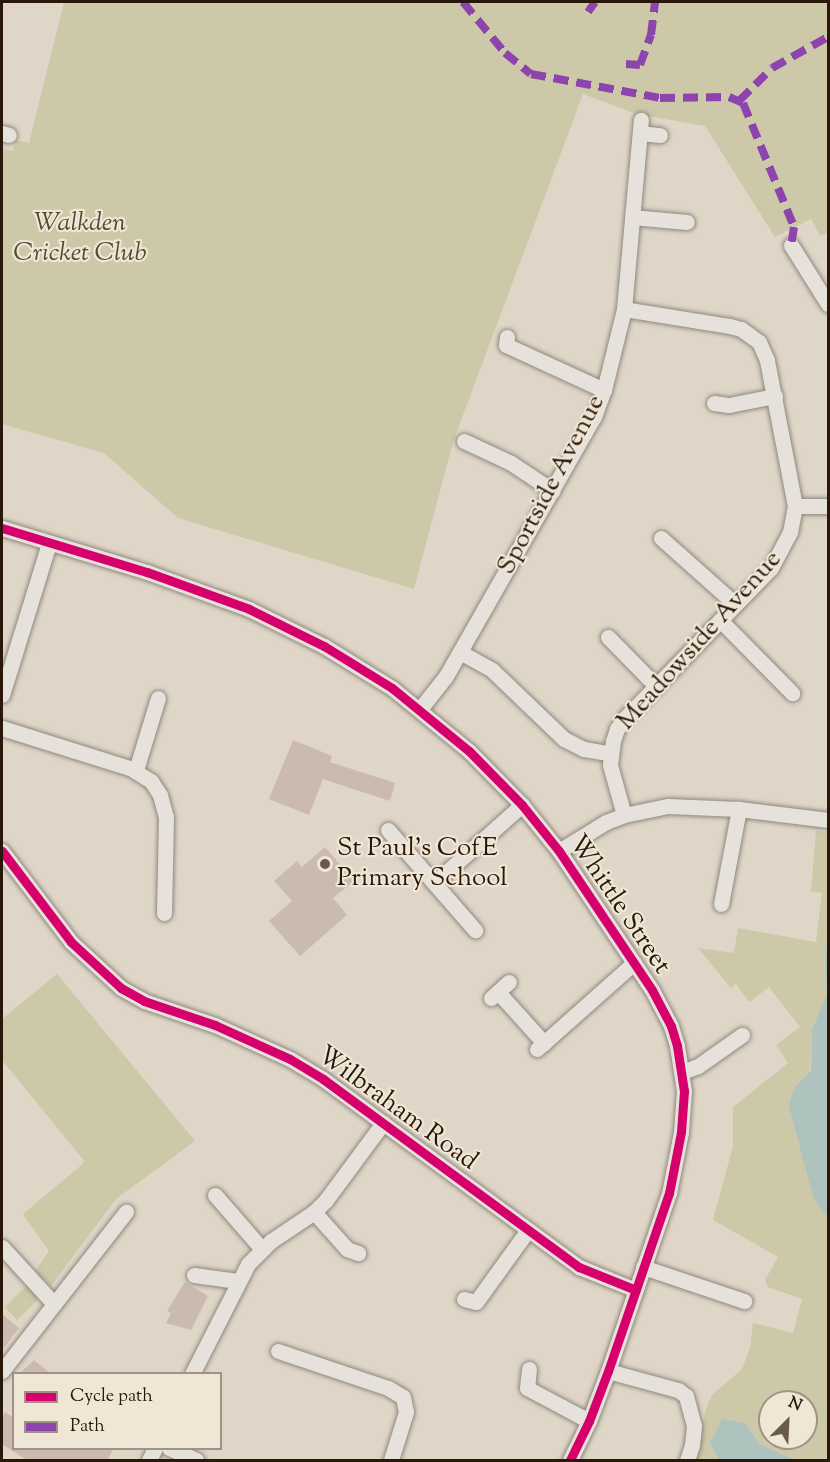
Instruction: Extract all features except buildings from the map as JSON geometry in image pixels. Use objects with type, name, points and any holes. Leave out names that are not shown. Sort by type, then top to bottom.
[{"type":"street","name":"Sportside Avenue","points":[[420,709],[438,688],[460,652],[594,417],[604,390],[624,309],[641,126],[660,135]]},
{"type":"street","points":[[632,217],[687,222]]},
{"type":"street","points":[[791,245],[828,304]]},
{"type":"street","name":"Meadowside Avenue","points":[[624,309],[729,326],[751,335],[759,342],[768,360],[795,506],[790,532],[777,560],[625,718],[615,735],[610,754],[612,776],[624,815]]},
{"type":"street","points":[[507,337],[506,345],[604,390]]},
{"type":"street","points":[[714,403],[729,405],[775,396]]},
{"type":"street","points":[[464,441],[511,463],[553,491]]},
{"type":"street","points":[[795,506],[828,506]]},
{"type":"street","name":"Whittle Street","points":[[2,528],[147,572],[277,621],[359,666],[420,709],[469,751],[522,805],[559,851],[634,963],[671,1026],[682,1072],[685,1110],[669,1192],[608,1371],[589,1421],[570,1461]]},
{"type":"street","points":[[662,538],[735,604]]},
{"type":"street","points":[[2,695],[49,543]]},
{"type":"street","points":[[720,620],[792,693]]},
{"type":"street","points":[[609,637],[656,686]]},
{"type":"street","points":[[460,652],[492,670],[564,739],[584,749],[610,754]]},
{"type":"street","points":[[136,770],[156,704],[139,706]]},
{"type":"street","points":[[2,728],[136,770],[151,782],[160,795],[159,825],[164,913]]},
{"type":"street","points":[[434,883],[522,805]]},
{"type":"street","points":[[559,851],[592,829],[624,815],[668,806],[739,809],[828,820]]},
{"type":"street","points":[[721,904],[739,809]]},
{"type":"street","points":[[388,831],[475,930]]},
{"type":"street","name":"Wilbraham Road","points":[[2,851],[78,950],[121,988],[144,1001],[215,1025],[290,1059],[323,1079],[579,1267],[636,1290]]},
{"type":"street","points":[[499,991],[541,1046],[634,963]]},
{"type":"street","points":[[682,1072],[698,1066],[742,1036]]},
{"type":"street","points":[[193,1372],[238,1281],[262,1249],[314,1212],[383,1123]]},
{"type":"street","points":[[215,1195],[262,1249]]},
{"type":"street","points":[[2,1371],[126,1212]]},
{"type":"street","points":[[314,1212],[347,1249],[358,1253]]},
{"type":"street","points":[[464,1299],[476,1302],[528,1230]]},
{"type":"street","points":[[2,1247],[54,1304]]},
{"type":"street","points":[[643,1267],[736,1294]]},
{"type":"street","points":[[194,1275],[238,1281]]},
{"type":"street","points":[[278,1352],[388,1388],[403,1397],[406,1412],[391,1461]]},
{"type":"street","points":[[529,1369],[527,1388],[589,1421]]},
{"type":"street","points":[[608,1371],[678,1390],[686,1396],[694,1426],[687,1461]]},
{"type":"street","points":[[171,1450],[196,1461]]},
{"type":"green space","name":"Walkden Cricket Club","points":[[64,2],[828,2],[828,232],[820,236],[811,219],[775,237],[705,126],[637,114],[583,94],[453,442],[414,589],[178,518],[104,453],[2,424],[2,148],[13,151],[16,140],[29,143]]},
{"type":"green space","points":[[816,831],[828,832],[828,937],[825,960],[827,994],[812,1029],[810,1071],[798,1083],[828,1217],[828,1446],[826,1460],[795,1460],[773,1450],[818,1450],[818,1390],[758,1390],[758,1441],[745,1423],[710,1443],[719,1460],[694,1460],[706,1409],[712,1395],[742,1369],[750,1348],[753,1323],[793,1333],[802,1299],[768,1287],[765,1280],[778,1257],[713,1220],[733,1146],[733,1107],[788,1063],[776,1045],[800,1027],[769,987],[749,1002],[736,984],[731,988],[698,948],[734,953],[738,928],[816,942],[822,893],[811,891]]},
{"type":"green space","points":[[57,974],[195,1141],[116,1199],[51,1286],[35,1271],[49,1251],[23,1214],[85,1162],[2,1060],[2,1019]]},
{"type":"green space","points":[[28,1284],[41,1297],[17,1320],[5,1307]]},
{"type":"shaded area","points":[[828,937],[828,1217],[814,1200],[789,1106],[794,1088],[811,1070],[812,1029],[827,994],[825,960]]},
{"type":"shaded area","points":[[722,1419],[745,1423],[758,1441],[758,1450],[773,1450],[795,1460],[719,1460],[710,1443]]},
{"type":"marked path","points":[[463,2],[505,53],[531,74],[660,98],[729,97],[743,103],[794,227],[791,245]]},
{"type":"marked path","points":[[588,12],[595,2]]},
{"type":"marked path","points":[[626,64],[640,65],[651,35],[655,2]]},
{"type":"marked path","points":[[739,101],[772,68],[828,37]]},
{"type":"cycle path","points":[[2,528],[147,572],[249,609],[324,646],[392,688],[469,751],[522,805],[559,851],[652,990],[671,1026],[677,1046],[684,1091],[681,1132],[669,1193],[608,1371],[589,1421],[570,1460]]},
{"type":"cycle path","points":[[2,851],[71,942],[121,988],[144,1001],[215,1025],[290,1059],[323,1079],[579,1267],[636,1290]]},
{"type":"place","name":"St Paul's CofE Primary School","points":[[325,864]]}]
